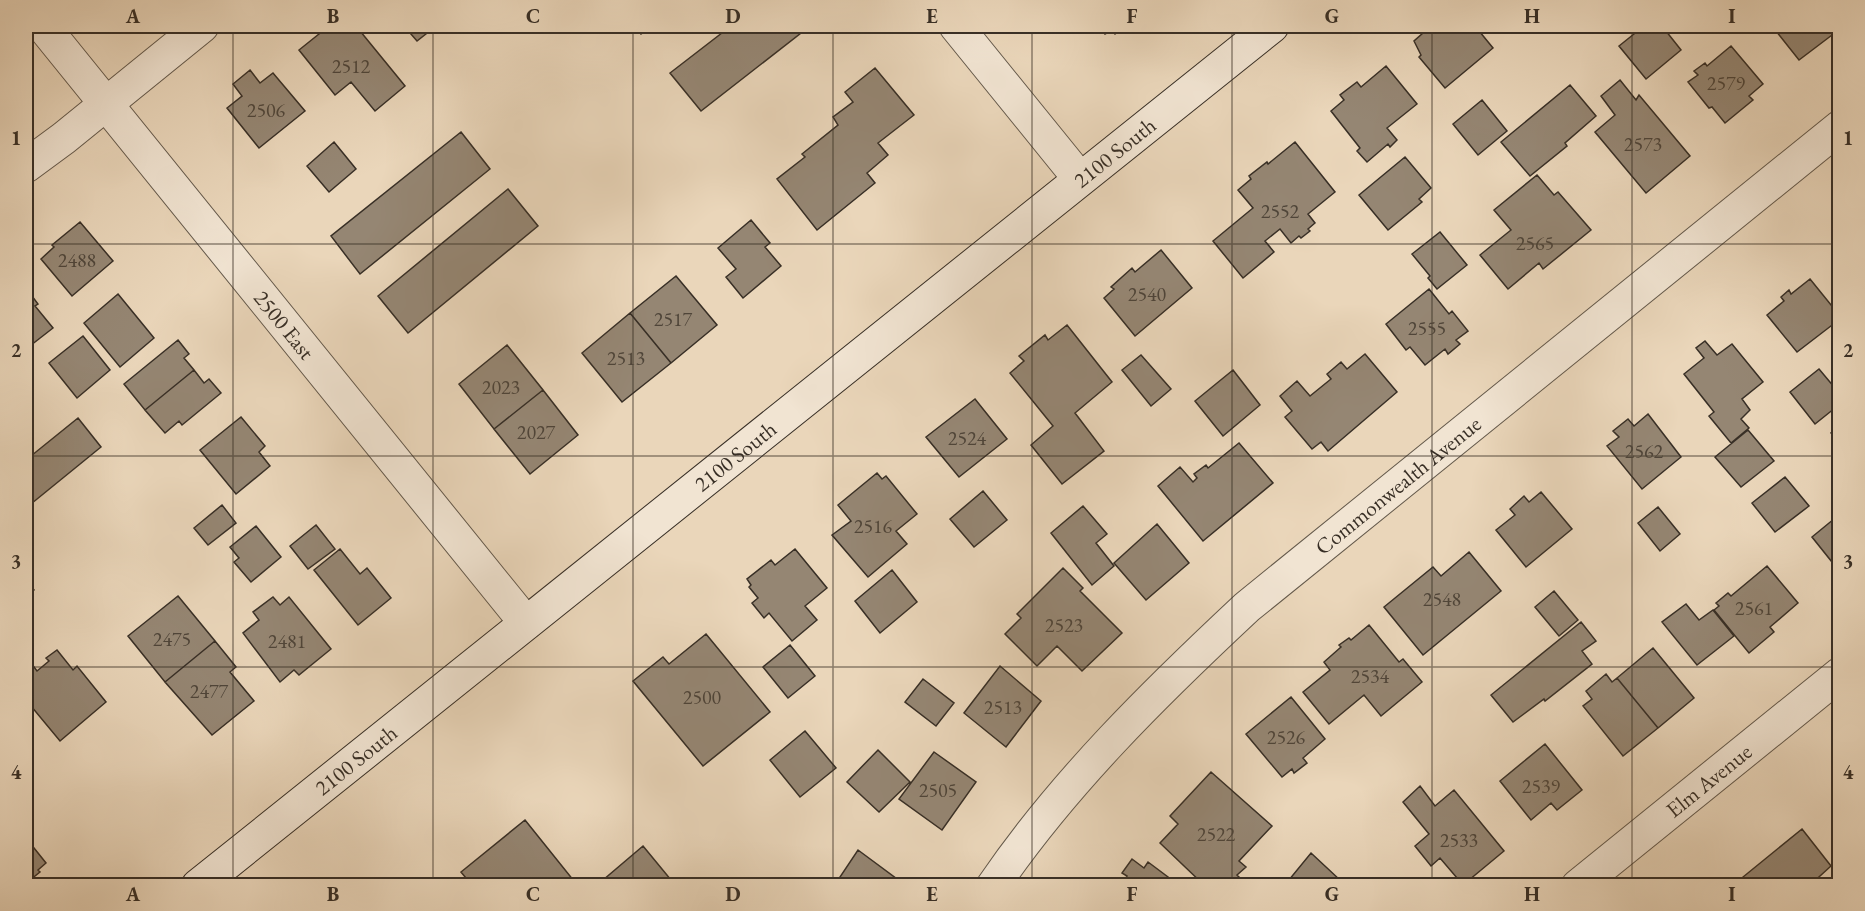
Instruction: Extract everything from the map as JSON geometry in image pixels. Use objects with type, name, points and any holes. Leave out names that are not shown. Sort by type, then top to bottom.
[{"type":"street","name":"2500 East","points":[[43,26],[526,623]]},
{"type":"street","points":[[26,166],[202,26]]},
{"type":"street","points":[[956,26],[1080,179]]},
{"type":"street","name":"2100 South","points":[[198,885],[1272,26]]},
{"type":"street","name":"Commonwealth Avenue","points":[[993,885],[1053,808],[1118,734],[1187,662],[1247,607],[1839,127]]},
{"type":"street","name":"Elm Avenue","points":[[1578,885],[1839,674]]},
{"type":"building","points":[[329,26],[356,26],[405,86],[375,111],[351,82],[335,95],[299,50]]},
{"type":"building","points":[[404,26],[436,26],[417,41]]},
{"type":"building","points":[[634,26],[652,26],[641,34]]},
{"type":"building","points":[[731,26],[810,26],[701,111],[670,73]]},
{"type":"building","points":[[1098,26],[1126,26],[1115,34],[1112,30],[1105,34]]},
{"type":"building","points":[[1431,26],[1475,26],[1493,48],[1445,88],[1419,57],[1421,55],[1414,41]]},
{"type":"building","points":[[1644,26],[1662,26],[1681,50],[1646,79],[1619,46]]},
{"type":"building","points":[[1772,26],[1840,26],[1840,29],[1799,60]]},
{"type":"building","points":[[1731,46],[1763,84],[1749,96],[1753,100],[1725,123],[1712,107],[1709,108],[1688,82],[1698,75],[1694,71],[1705,63],[1707,66]]},
{"type":"building","points":[[1386,66],[1417,104],[1387,128],[1397,140],[1390,147],[1388,144],[1367,162],[1357,151],[1360,148],[1331,111],[1344,100],[1340,95],[1357,82],[1361,87]]},
{"type":"building","points":[[875,68],[914,115],[878,143],[888,155],[867,173],[875,183],[817,230],[777,179],[805,157],[802,154],[838,125],[833,117],[853,102],[845,92]]},
{"type":"building","points":[[250,70],[260,83],[273,73],[305,111],[259,148],[227,108],[242,96],[233,84]]},
{"type":"building","points":[[1620,80],[1636,100],[1639,95],[1690,156],[1646,193],[1595,132],[1615,115],[1601,96]]},
{"type":"building","points":[[1570,85],[1596,116],[1565,143],[1567,146],[1530,176],[1501,142]]},
{"type":"building","points":[[1482,100],[1507,131],[1478,155],[1453,124]]},
{"type":"building","points":[[461,132],[490,169],[360,274],[331,236]]},
{"type":"building","points":[[334,142],[356,169],[329,192],[307,166]]},
{"type":"building","points":[[1295,142],[1335,192],[1308,214],[1315,223],[1308,229],[1310,231],[1301,238],[1299,236],[1291,243],[1280,229],[1265,241],[1274,252],[1243,278],[1213,241],[1253,208],[1238,190],[1251,179],[1249,176]]},
{"type":"building","points":[[1405,157],[1431,188],[1419,199],[1422,202],[1388,230],[1359,195]]},
{"type":"building","points":[[1537,175],[1554,195],[1558,192],[1591,230],[1543,269],[1539,263],[1508,289],[1480,255],[1511,230],[1494,210]]},
{"type":"building","points":[[508,189],[538,226],[408,333],[378,296]]},
{"type":"building","points":[[751,220],[770,243],[765,247],[781,266],[743,298],[726,277],[736,269],[718,248]]},
{"type":"building","points":[[80,222],[113,261],[72,296],[41,259],[54,247],[52,245]]},
{"type":"building","points":[[1440,232],[1467,265],[1437,289],[1428,278],[1430,276],[1412,254]]},
{"type":"building","points":[[1161,250],[1192,288],[1135,336],[1104,298],[1114,289],[1111,287],[1132,268],[1135,272]]},
{"type":"building","points":[[676,276],[717,325],[671,363],[630,313]]},
{"type":"building","points":[[1810,279],[1840,319],[1797,352],[1767,315],[1784,301],[1781,297],[1789,290],[1791,294]]},
{"type":"building","points":[[26,288],[38,304],[35,306],[53,328],[26,349]]},
{"type":"building","points":[[1429,289],[1449,314],[1452,311],[1468,331],[1456,340],[1460,344],[1448,354],[1445,349],[1425,365],[1410,347],[1406,350],[1386,324]]},
{"type":"building","points":[[118,294],[154,338],[120,367],[84,323]]},
{"type":"building","points":[[630,313],[671,363],[622,402],[582,353]]},
{"type":"building","points":[[1067,325],[1112,382],[1075,413],[1104,451],[1062,484],[1031,445],[1053,426],[1010,373],[1024,361],[1019,356],[1045,335],[1048,340]]},
{"type":"building","points":[[83,336],[110,370],[77,398],[49,363]]},
{"type":"building","points":[[178,340],[189,354],[184,358],[194,370],[145,410],[124,384]]},
{"type":"building","points":[[1705,341],[1717,355],[1732,344],[1763,382],[1742,399],[1750,410],[1741,419],[1749,428],[1731,443],[1709,416],[1714,412],[1684,374],[1704,358],[1696,348]]},
{"type":"building","points":[[507,345],[543,390],[494,429],[459,384]]},
{"type":"building","points":[[1365,354],[1397,392],[1328,451],[1321,442],[1312,449],[1285,417],[1292,411],[1280,396],[1297,381],[1310,396],[1331,379],[1327,374],[1341,362],[1347,369]]},
{"type":"building","points":[[1141,355],[1171,389],[1151,406],[1122,370]]},
{"type":"building","points":[[1819,369],[1840,394],[1840,404],[1815,424],[1790,392]]},
{"type":"building","points":[[194,370],[204,383],[209,379],[221,393],[182,425],[179,421],[165,433],[145,410]]},
{"type":"building","points":[[1233,370],[1260,405],[1223,436],[1195,401]]},
{"type":"building","points":[[543,390],[578,435],[530,474],[494,429]]},
{"type":"building","points":[[975,399],[1007,439],[959,477],[926,437]]},
{"type":"building","points":[[1648,414],[1681,457],[1642,489],[1607,446],[1619,437],[1613,431],[1628,419],[1634,426]]},
{"type":"building","points":[[241,417],[265,446],[259,452],[270,466],[236,494],[200,450]]},
{"type":"building","points":[[78,418],[101,447],[26,508],[26,460]]},
{"type":"building","points":[[1840,427],[1840,444],[1831,433]]},
{"type":"building","points":[[1748,430],[1774,461],[1741,487],[1715,457]]},
{"type":"building","points":[[1239,443],[1273,483],[1203,541],[1158,486],[1180,467],[1193,482],[1197,478],[1194,474],[1206,465],[1208,468]]},
{"type":"building","points":[[877,473],[882,479],[886,476],[917,514],[896,531],[907,544],[868,577],[832,535],[851,521],[838,505]]},
{"type":"building","points":[[1785,477],[1809,506],[1775,532],[1752,503]]},
{"type":"building","points":[[983,491],[1007,520],[974,547],[950,519]]},
{"type":"building","points":[[1541,492],[1572,529],[1526,567],[1496,530],[1515,515],[1510,509],[1524,496],[1529,502]]},
{"type":"building","points":[[222,505],[236,523],[208,545],[194,528]]},
{"type":"building","points":[[1083,506],[1107,534],[1096,543],[1114,566],[1092,585],[1051,533]]},
{"type":"building","points":[[1658,507],[1680,534],[1660,551],[1638,523]]},
{"type":"building","points":[[1840,514],[1840,572],[1812,537]]},
{"type":"building","points":[[1157,524],[1189,563],[1146,600],[1114,563]]},
{"type":"building","points":[[316,525],[335,549],[308,569],[290,546]]},
{"type":"building","points":[[256,526],[281,557],[251,582],[234,562],[239,558],[230,547]]},
{"type":"building","points":[[340,549],[360,574],[367,568],[391,598],[358,625],[314,570]]},
{"type":"building","points":[[795,549],[827,588],[805,606],[817,620],[792,641],[769,613],[764,618],[752,603],[758,598],[749,587],[751,585],[747,579],[771,560],[775,565]]},
{"type":"building","points":[[1469,552],[1501,591],[1423,655],[1384,607],[1433,567],[1441,576]]},
{"type":"building","points":[[1767,566],[1798,603],[1770,627],[1774,632],[1749,653],[1714,610],[1719,606],[1716,603],[1728,593],[1731,596]]},
{"type":"building","points":[[1063,568],[1083,588],[1080,591],[1122,633],[1082,671],[1057,646],[1037,666],[1005,634],[1021,618],[1017,614]]},
{"type":"building","points":[[892,570],[917,602],[880,633],[855,601]]},
{"type":"building","points":[[26,580],[34,590],[26,597]]},
{"type":"building","points":[[1554,591],[1578,620],[1559,636],[1535,607]]},
{"type":"building","points":[[178,596],[215,641],[165,682],[128,636]]},
{"type":"building","points":[[273,597],[280,605],[289,597],[331,649],[299,675],[294,670],[280,682],[243,633],[259,620],[253,612]]},
{"type":"building","points":[[1686,604],[1699,620],[1713,610],[1734,636],[1697,665],[1662,622]]},
{"type":"building","points":[[1581,622],[1596,641],[1582,651],[1592,664],[1545,701],[1544,699],[1513,722],[1491,695]]},
{"type":"building","points":[[1369,625],[1399,662],[1403,659],[1422,682],[1381,716],[1364,695],[1329,724],[1303,692],[1330,670],[1324,662],[1341,647],[1339,645],[1349,638],[1351,640]]},
{"type":"building","points":[[706,634],[770,712],[703,766],[633,681],[663,657],[669,664]]},
{"type":"building","points":[[215,641],[236,667],[230,672],[254,701],[212,735],[165,682]]},
{"type":"building","points":[[790,645],[815,676],[788,698],[763,667]]},
{"type":"building","points":[[1653,648],[1694,698],[1658,728],[1617,678]]},
{"type":"building","points":[[57,650],[73,670],[77,666],[106,702],[60,741],[26,700],[26,668],[31,663],[37,671],[49,661],[46,658]]},
{"type":"building","points":[[1000,666],[1041,701],[1006,747],[964,713]]},
{"type":"building","points":[[1606,674],[1612,682],[1617,678],[1658,728],[1623,756],[1583,706],[1592,699],[1586,691]]},
{"type":"building","points":[[923,679],[954,703],[936,726],[905,702]]},
{"type":"building","points":[[1291,697],[1325,739],[1303,758],[1307,763],[1294,773],[1292,769],[1282,777],[1246,734]]},
{"type":"building","points":[[805,731],[836,768],[800,797],[770,760]]},
{"type":"building","points":[[1545,744],[1582,790],[1557,810],[1551,803],[1531,820],[1500,781]]},
{"type":"building","points":[[878,750],[910,782],[879,812],[847,782]]},
{"type":"building","points":[[934,752],[976,782],[942,830],[899,799]]},
{"type":"building","points":[[1211,772],[1272,826],[1239,861],[1246,867],[1237,875],[1248,886],[1205,886],[1160,843],[1178,824],[1170,816]]},
{"type":"building","points":[[1420,786],[1435,806],[1454,790],[1504,851],[1463,885],[1440,858],[1431,866],[1415,846],[1429,834],[1403,802]]},
{"type":"building","points":[[525,820],[578,886],[470,886],[471,884],[461,872]]},
{"type":"building","points":[[1802,829],[1831,866],[1809,886],[1750,886],[1743,877]]},
{"type":"building","points":[[26,838],[46,863],[38,870],[40,872],[26,881]]},
{"type":"building","points":[[643,846],[676,886],[596,886]]},
{"type":"building","points":[[858,850],[897,879],[892,886],[834,886]]},
{"type":"building","points":[[1311,853],[1340,880],[1336,886],[1284,886]]},
{"type":"building","points":[[1132,859],[1144,868],[1148,862],[1180,886],[1121,886],[1127,876],[1122,873]]},
{"type":"building","points":[[1395,879],[1401,886],[1388,886]]}]
